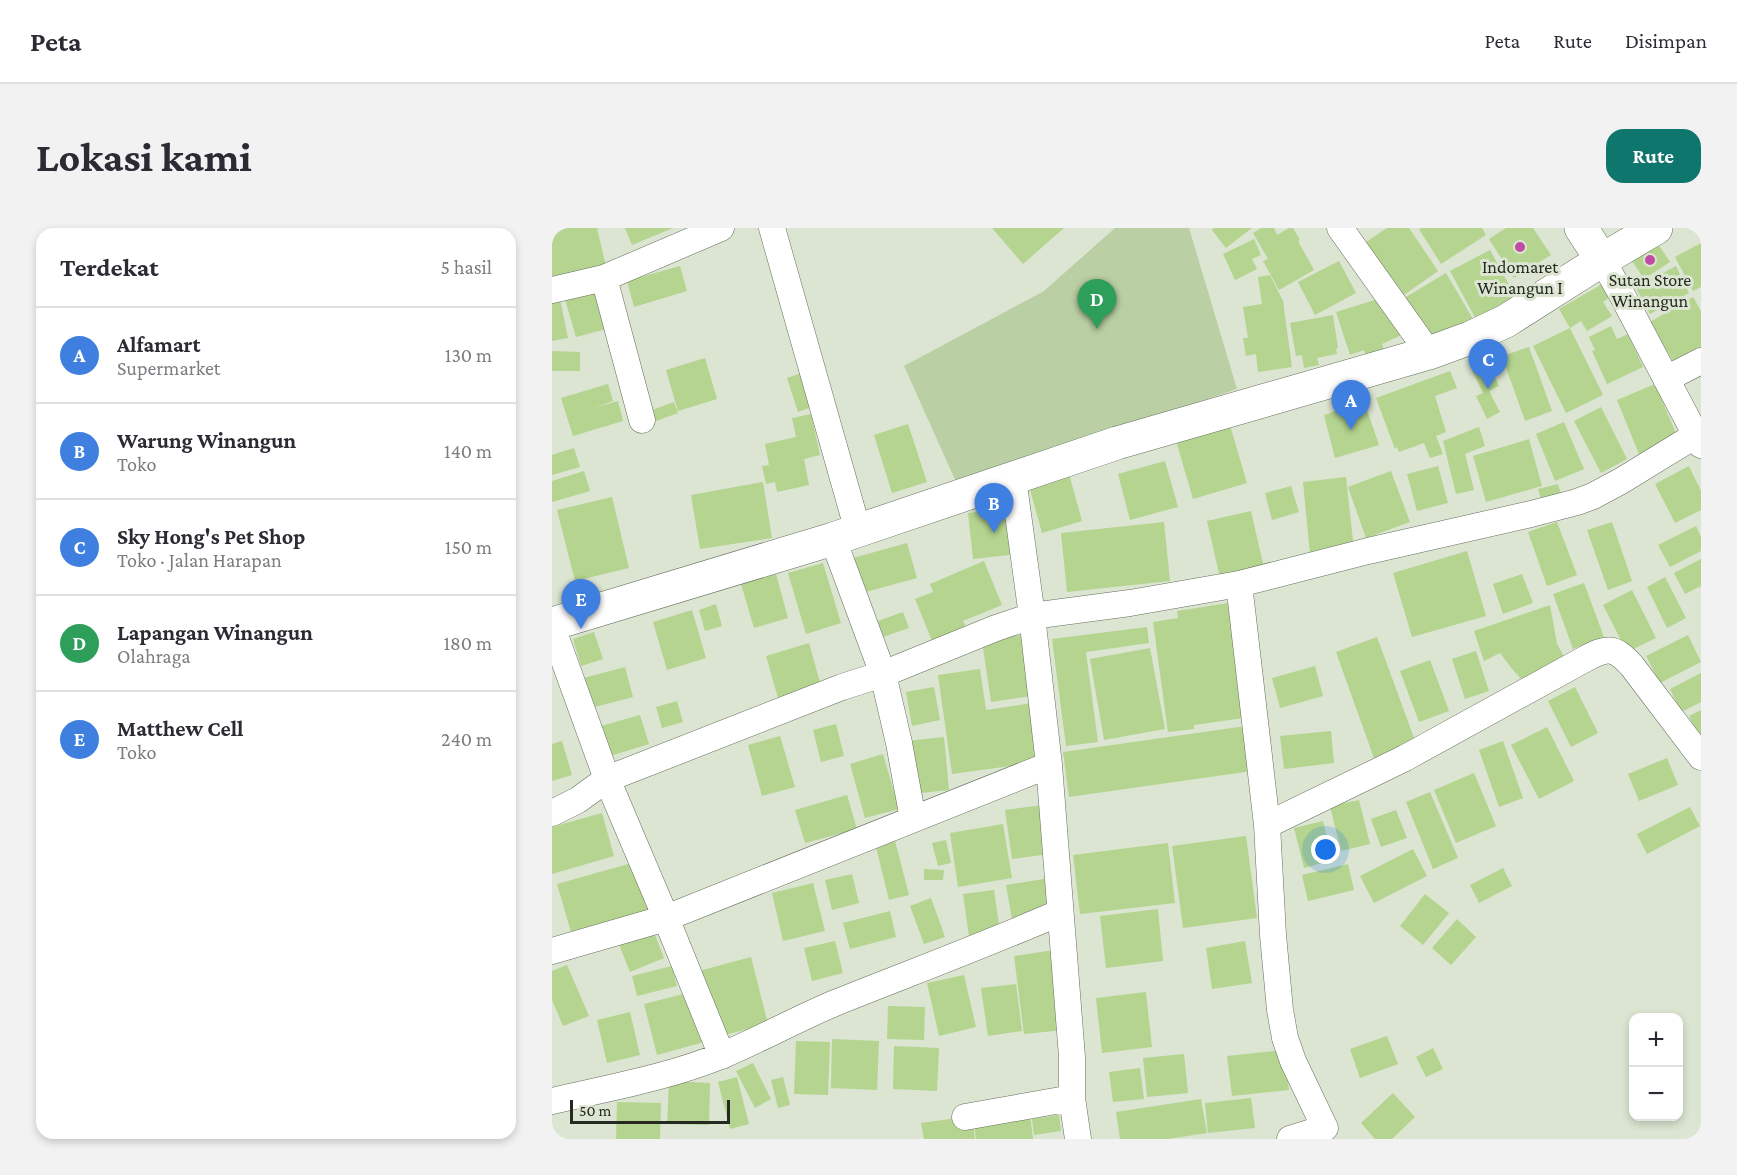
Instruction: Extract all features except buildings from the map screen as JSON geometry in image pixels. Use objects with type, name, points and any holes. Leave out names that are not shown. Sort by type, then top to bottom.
[{"type":"street","points":[[552,290],[604,278],[721,228]]},
{"type":"street","points":[[772,228],[845,535],[883,674],[913,819]]},
{"type":"street","points":[[552,813],[578,800],[607,779],[1032,616],[1130,603],[1239,584],[1577,502],[1593,496],[1699,437],[1621,293],[1581,228]]},
{"type":"street","points":[[722,1056],[607,779],[552,626],[845,535],[1117,443],[1429,353],[1470,338],[1506,321],[1656,228]]},
{"type":"street","points":[[1349,231],[1429,353]]},
{"type":"street","points":[[604,278],[642,420]]},
{"type":"street","points":[[1666,379],[1701,361]]},
{"type":"street","points":[[1013,478],[1049,765],[1071,1057],[1072,1098],[1078,1139]]},
{"type":"street","points":[[1239,584],[1267,825],[1280,1010],[1285,1038],[1297,1070],[1325,1128],[1290,1139]]},
{"type":"street","points":[[1267,825],[1405,758],[1600,651],[1608,650],[1626,658],[1701,757]]},
{"type":"street","points":[[552,951],[666,918],[1049,765]]},
{"type":"street","points":[[552,1101],[641,1080],[722,1056],[831,1005],[1007,936],[1059,913]]},
{"type":"street","points":[[965,1117],[1072,1098]]},
{"type":"green space","points":[[1115,228],[1189,228],[1237,389],[957,484],[904,366],[1044,291]]},
{"type":"place","name":"Indomaret Winangun I","points":[[1520,247]]},
{"type":"place","name":"Sutan Store Winangun","points":[[1650,260]]},
{"type":"place","name":"Lapangan Winangun","points":[[1097,329]]},
{"type":"place","name":"Sky Hong's Pet Shop","points":[[1488,389]]},
{"type":"place","name":"Alfamart","points":[[1351,430]]},
{"type":"place","name":"Warung Winangun","points":[[994,533]]},
{"type":"place","name":"Matthew Cell","points":[[581,629]]}]
